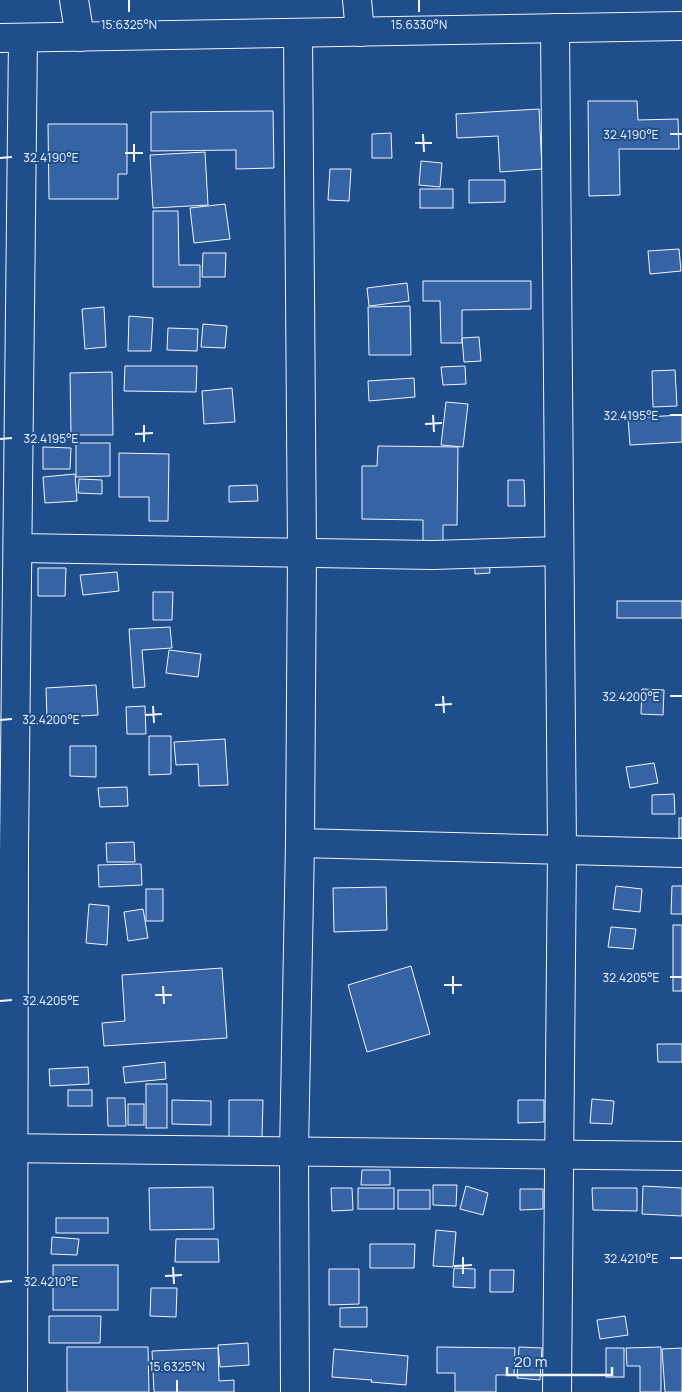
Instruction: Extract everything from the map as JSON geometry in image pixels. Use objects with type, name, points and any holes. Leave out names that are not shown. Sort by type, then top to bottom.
[{"type":"main road","points":[[74,0],[80,37]]},
{"type":"main road","points":[[357,0],[360,32]]},
{"type":"main road","points":[[13,1392],[7,1148],[7,851],[19,548],[11,38],[682,26]]},
{"type":"main road","points":[[556,28],[562,850],[557,1392]]},
{"type":"main road","points":[[294,1392],[294,1152],[300,843],[302,552],[298,34]]},
{"type":"main road","points":[[19,548],[433,554],[559,551]]},
{"type":"main road","points":[[300,843],[682,853]]},
{"type":"main road","points":[[7,1148],[682,1156]]},
{"type":"building","points":[[588,101],[637,101],[638,120],[678,119],[679,149],[619,149],[620,195],[589,196]]},
{"type":"building","points":[[539,109],[542,169],[500,172],[498,136],[457,138],[456,114]]},
{"type":"building","points":[[273,111],[274,168],[236,169],[236,150],[151,151],[151,112]]},
{"type":"building","points":[[48,124],[127,124],[127,174],[118,174],[118,199],[49,199]]},
{"type":"building","points":[[391,133],[392,158],[372,158],[372,134]]},
{"type":"building","points":[[205,152],[208,205],[153,208],[150,155]]},
{"type":"building","points":[[421,161],[442,163],[440,187],[419,185]]},
{"type":"building","points":[[330,169],[351,169],[349,201],[328,200]]},
{"type":"building","points":[[469,180],[505,180],[505,202],[469,203]]},
{"type":"building","points":[[420,189],[453,189],[453,208],[420,208]]},
{"type":"building","points":[[225,204],[230,239],[194,243],[190,208]]},
{"type":"building","points":[[153,211],[178,211],[179,265],[200,265],[200,287],[153,287]]},
{"type":"building","points":[[679,249],[681,271],[650,274],[648,251]]},
{"type":"building","points":[[203,253],[226,253],[225,277],[202,277]]},
{"type":"building","points":[[423,281],[531,281],[531,309],[462,310],[462,343],[441,343],[440,301],[423,301]]},
{"type":"building","points":[[407,283],[409,301],[369,306],[367,288]]},
{"type":"building","points":[[410,306],[411,355],[369,355],[368,307]]},
{"type":"building","points":[[104,307],[106,347],[85,349],[82,309]]},
{"type":"building","points":[[129,316],[153,318],[151,351],[128,351]]},
{"type":"building","points":[[203,324],[227,326],[225,348],[201,347]]},
{"type":"building","points":[[168,328],[198,329],[197,351],[167,350]]},
{"type":"building","points":[[479,337],[481,361],[464,362],[462,338]]},
{"type":"building","points":[[125,366],[197,366],[196,392],[124,391]]},
{"type":"building","points":[[465,366],[466,384],[443,385],[441,367]]},
{"type":"building","points":[[675,370],[677,406],[653,407],[652,371]]},
{"type":"building","points":[[112,372],[113,435],[71,435],[70,373]]},
{"type":"building","points":[[414,378],[415,397],[369,401],[368,381]]},
{"type":"building","points":[[232,388],[235,422],[204,424],[202,391]]},
{"type":"building","points":[[446,402],[468,404],[463,447],[441,445]]},
{"type":"building","points":[[682,415],[682,442],[630,445],[628,418]]},
{"type":"building","points":[[76,443],[110,443],[110,476],[76,477]]},
{"type":"building","points":[[378,446],[458,447],[457,525],[443,525],[443,556],[423,557],[423,520],[362,519],[362,466],[377,466]]},
{"type":"building","points":[[43,447],[71,448],[70,469],[43,469]]},
{"type":"building","points":[[119,453],[169,454],[168,521],[149,521],[149,497],[119,497]]},
{"type":"building","points":[[75,474],[77,501],[45,503],[43,477]]},
{"type":"building","points":[[79,479],[102,480],[102,494],[78,493]]},
{"type":"building","points":[[508,480],[524,480],[525,506],[508,506]]},
{"type":"building","points":[[257,485],[258,501],[229,502],[229,486]]},
{"type":"building","points":[[488,540],[490,573],[475,574],[473,541]]},
{"type":"building","points":[[38,568],[66,568],[65,596],[38,596]]},
{"type":"building","points":[[117,572],[119,591],[83,595],[80,575]]},
{"type":"building","points":[[153,592],[173,592],[172,620],[153,620]]},
{"type":"building","points":[[617,601],[682,601],[682,618],[617,618]]},
{"type":"building","points":[[170,627],[172,648],[142,650],[145,687],[133,688],[129,629]]},
{"type":"building","points":[[169,650],[201,654],[198,677],[166,673]]},
{"type":"building","points":[[96,685],[98,715],[47,718],[46,688]]},
{"type":"building","points":[[642,689],[664,690],[663,715],[641,714]]},
{"type":"building","points":[[145,706],[146,734],[127,734],[126,707]]},
{"type":"building","points":[[149,736],[171,736],[171,774],[149,775]]},
{"type":"building","points":[[225,739],[228,785],[199,786],[198,764],[176,765],[174,742]]},
{"type":"building","points":[[70,746],[96,746],[96,777],[70,776]]},
{"type":"building","points":[[654,763],[658,783],[630,788],[626,767]]},
{"type":"building","points":[[127,787],[128,806],[100,807],[98,788]]},
{"type":"building","points":[[674,794],[675,814],[652,814],[652,795]]},
{"type":"building","points":[[679,818],[682,818],[682,838],[679,838]]},
{"type":"building","points":[[134,842],[135,862],[107,862],[106,843]]},
{"type":"building","points":[[141,864],[142,885],[99,887],[98,865]]},
{"type":"building","points":[[616,886],[642,889],[640,912],[613,909]]},
{"type":"building","points":[[672,886],[682,886],[682,914],[671,914]]},
{"type":"building","points":[[386,887],[387,930],[334,932],[333,888]]},
{"type":"building","points":[[146,889],[163,889],[163,921],[146,921]]},
{"type":"building","points":[[89,904],[109,906],[107,945],[86,943]]},
{"type":"building","points":[[143,909],[148,938],[128,941],[124,912]]},
{"type":"building","points":[[673,925],[682,925],[682,991],[673,991]]},
{"type":"building","points":[[611,927],[636,929],[633,949],[608,947]]},
{"type":"building","points":[[411,966],[430,1034],[367,1052],[348,985]]},
{"type":"building","points":[[222,968],[227,1038],[104,1046],[102,1023],[125,1021],[122,975]]},
{"type":"building","points":[[657,1044],[682,1044],[682,1062],[658,1062]]},
{"type":"building","points":[[165,1062],[166,1079],[125,1083],[123,1067]]},
{"type":"building","points":[[88,1067],[89,1084],[50,1086],[49,1069]]},
{"type":"building","points":[[146,1084],[167,1084],[167,1128],[146,1128]]},
{"type":"building","points":[[68,1090],[92,1090],[92,1106],[68,1106]]},
{"type":"building","points":[[107,1098],[125,1098],[126,1126],[108,1126]]},
{"type":"building","points":[[592,1099],[614,1101],[612,1124],[590,1123]]},
{"type":"building","points":[[172,1100],[211,1101],[211,1125],[172,1124]]},
{"type":"building","points":[[229,1100],[263,1100],[262,1138],[229,1138]]},
{"type":"building","points":[[518,1100],[544,1100],[544,1122],[518,1123]]},
{"type":"building","points":[[128,1104],[144,1104],[144,1125],[128,1125]]},
{"type":"building","points":[[362,1170],[390,1170],[390,1185],[361,1185]]},
{"type":"building","points":[[433,1185],[457,1185],[456,1206],[433,1205]]},
{"type":"building","points":[[466,1186],[488,1193],[483,1215],[460,1209]]},
{"type":"building","points":[[643,1186],[682,1188],[682,1216],[642,1214]]},
{"type":"building","points":[[213,1187],[214,1229],[150,1230],[149,1188]]},
{"type":"building","points":[[331,1188],[352,1188],[353,1210],[332,1211]]},
{"type":"building","points":[[358,1188],[394,1188],[394,1209],[358,1209]]},
{"type":"building","points":[[592,1188],[637,1188],[637,1211],[593,1210]]},
{"type":"building","points":[[520,1189],[543,1189],[543,1209],[520,1210]]},
{"type":"building","points":[[398,1190],[430,1190],[430,1209],[398,1209]]},
{"type":"building","points":[[56,1218],[108,1218],[108,1233],[56,1233]]},
{"type":"building","points":[[436,1230],[456,1232],[453,1267],[433,1266]]},
{"type":"building","points":[[52,1237],[79,1239],[77,1255],[51,1254]]},
{"type":"building","points":[[176,1239],[218,1239],[219,1262],[175,1262]]},
{"type":"building","points":[[370,1244],[415,1244],[414,1268],[370,1268]]},
{"type":"building","points":[[53,1265],[118,1265],[118,1310],[53,1310]]},
{"type":"building","points":[[454,1268],[475,1269],[475,1288],[453,1287]]},
{"type":"building","points":[[329,1269],[359,1269],[359,1304],[329,1305]]},
{"type":"building","points":[[490,1270],[514,1270],[513,1292],[490,1292]]},
{"type":"building","points":[[151,1288],[177,1288],[176,1317],[150,1316]]},
{"type":"building","points":[[367,1307],[367,1327],[340,1327],[340,1308]]},
{"type":"building","points":[[49,1316],[101,1316],[100,1343],[49,1343]]},
{"type":"building","points":[[625,1316],[628,1335],[600,1339],[597,1320]]},
{"type":"building","points":[[248,1343],[249,1365],[220,1367],[218,1345]]},
{"type":"building","points":[[67,1347],[148,1347],[149,1392],[67,1392]]},
{"type":"building","points":[[437,1347],[515,1348],[514,1375],[496,1375],[496,1392],[455,1392],[455,1373],[437,1373]]},
{"type":"building","points":[[519,1347],[542,1348],[540,1380],[517,1378]]},
{"type":"building","points":[[661,1347],[661,1392],[640,1392],[640,1366],[627,1366],[626,1348]]},
{"type":"building","points":[[218,1348],[219,1381],[234,1380],[234,1392],[154,1392],[152,1351]]},
{"type":"building","points":[[606,1348],[624,1348],[624,1377],[606,1377]]},
{"type":"building","points":[[682,1348],[682,1392],[665,1392],[662,1349]]},
{"type":"building","points":[[334,1349],[408,1356],[406,1385],[332,1377]]}]
